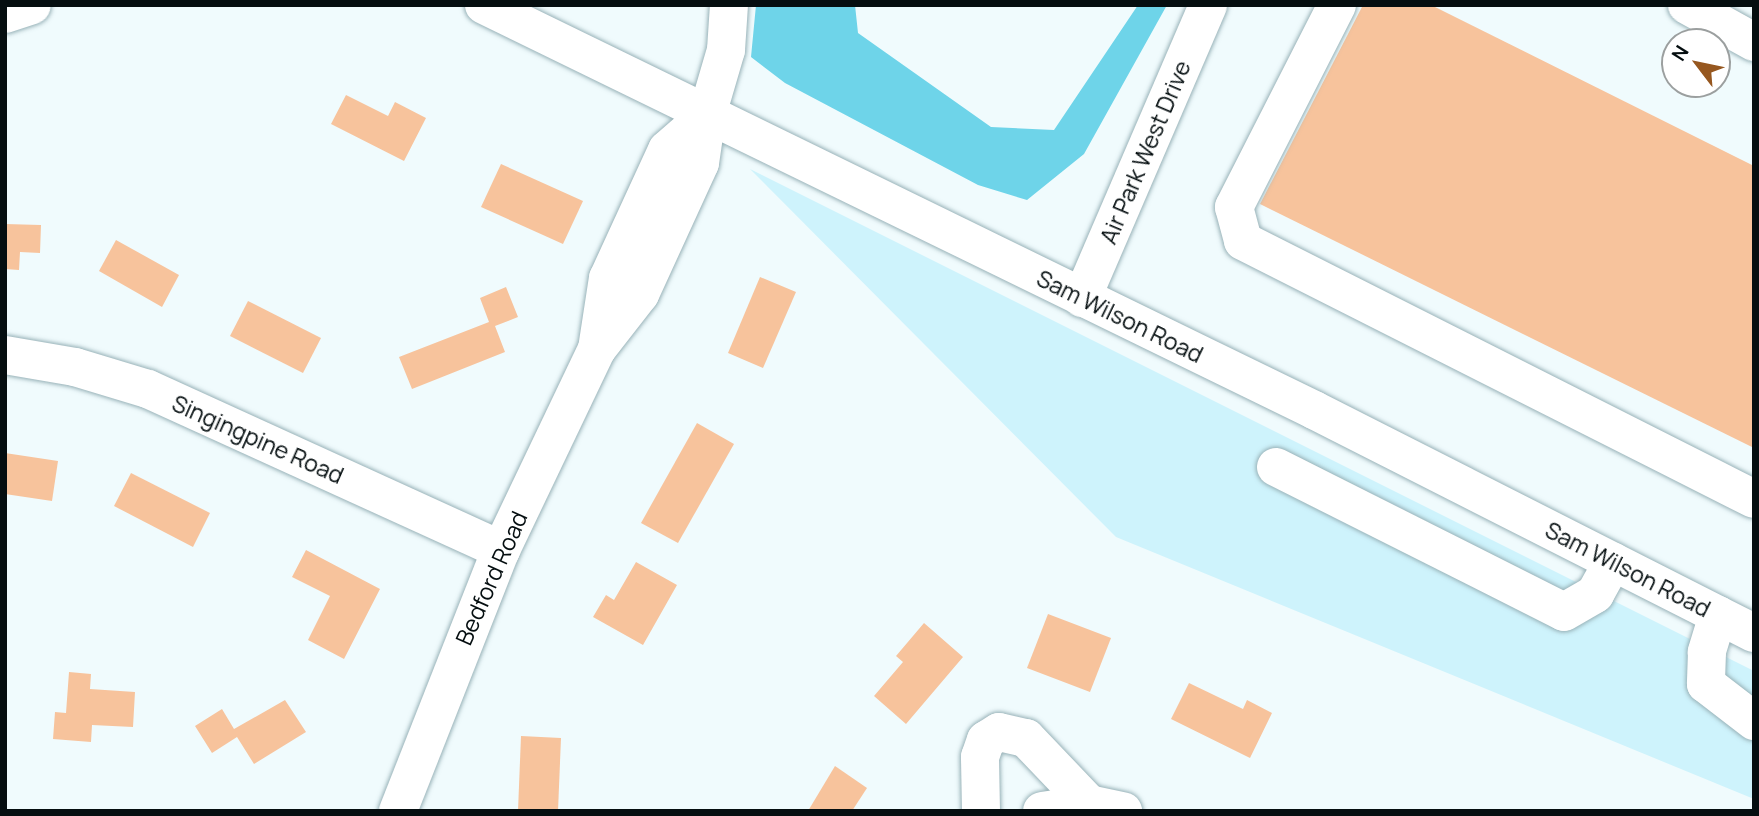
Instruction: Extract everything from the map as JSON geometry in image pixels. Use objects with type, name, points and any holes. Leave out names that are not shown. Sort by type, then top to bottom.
[{"type":"street","points":[[5,14],[32,5]]},
{"type":"street","name":"Sam Wilson Road","points":[[484,5],[1082,298],[1754,633]]},
{"type":"street","name":"Bedford Road","points":[[398,811],[501,550],[597,349],[645,282],[700,163],[706,115],[726,50],[729,5]]},
{"type":"street","name":"Air Park West Drive","points":[[1082,298],[1208,5]]},
{"type":"street","points":[[1337,5],[1234,207],[1243,241],[1754,499]]},
{"type":"street","points":[[1687,5],[1754,42]]},
{"type":"street","name":"Singingpine Road","points":[[5,355],[75,367],[148,389],[501,550]]},
{"type":"street","points":[[1276,467],[1564,612],[1595,594],[1613,562]]},
{"type":"street","points":[[1718,615],[1707,652],[1706,684],[1754,720]]},
{"type":"street","points":[[981,811],[980,757],[986,740],[999,732],[1026,738],[1106,808]]},
{"type":"street","points":[[1042,811],[1106,808]]},
{"type":"shaded area","points":[[756,5],[855,5],[858,33],[991,127],[1054,130],[1138,5],[1167,5],[1084,154],[1027,200],[978,185],[785,83],[751,57]]},
{"type":"shaded area","points":[[750,169],[1754,671],[1754,799],[1116,537]]},
{"type":"building","points":[[1363,5],[1431,5],[1754,166],[1754,448],[1260,204]]},
{"type":"building","points":[[346,95],[388,116],[395,102],[426,118],[404,161],[331,124]]},
{"type":"building","points":[[501,164],[583,201],[563,244],[481,207]]},
{"type":"building","points":[[5,224],[41,225],[40,253],[20,252],[19,270],[5,269]]},
{"type":"building","points":[[116,240],[179,275],[162,307],[99,271]]},
{"type":"building","points":[[760,277],[796,292],[763,368],[728,353]]},
{"type":"building","points":[[506,287],[518,317],[495,326],[505,352],[412,389],[399,357],[489,322],[480,298]]},
{"type":"building","points":[[248,301],[321,338],[303,373],[230,336]]},
{"type":"building","points":[[697,423],[734,444],[678,543],[641,523]]},
{"type":"building","points":[[5,453],[58,461],[52,501],[5,494]]},
{"type":"building","points":[[131,473],[210,513],[193,547],[114,506]]},
{"type":"building","points":[[306,550],[380,589],[344,659],[308,640],[330,596],[292,577]]},
{"type":"building","points":[[636,562],[677,585],[643,645],[593,617],[606,595],[614,600]]},
{"type":"building","points":[[1048,614],[1111,638],[1090,692],[1027,668]]},
{"type":"building","points":[[924,623],[963,657],[906,724],[874,696],[903,662],[896,656]]},
{"type":"building","points":[[69,672],[91,674],[90,689],[135,692],[133,727],[92,725],[91,742],[53,739],[55,712],[66,713]]},
{"type":"building","points":[[1189,683],[1243,709],[1247,700],[1272,713],[1250,758],[1171,719]]},
{"type":"building","points":[[285,700],[306,732],[254,764],[237,737],[212,753],[195,726],[222,709],[234,729]]},
{"type":"building","points":[[521,736],[561,738],[558,811],[518,811]]},
{"type":"building","points":[[835,766],[867,788],[852,811],[808,811]]}]
